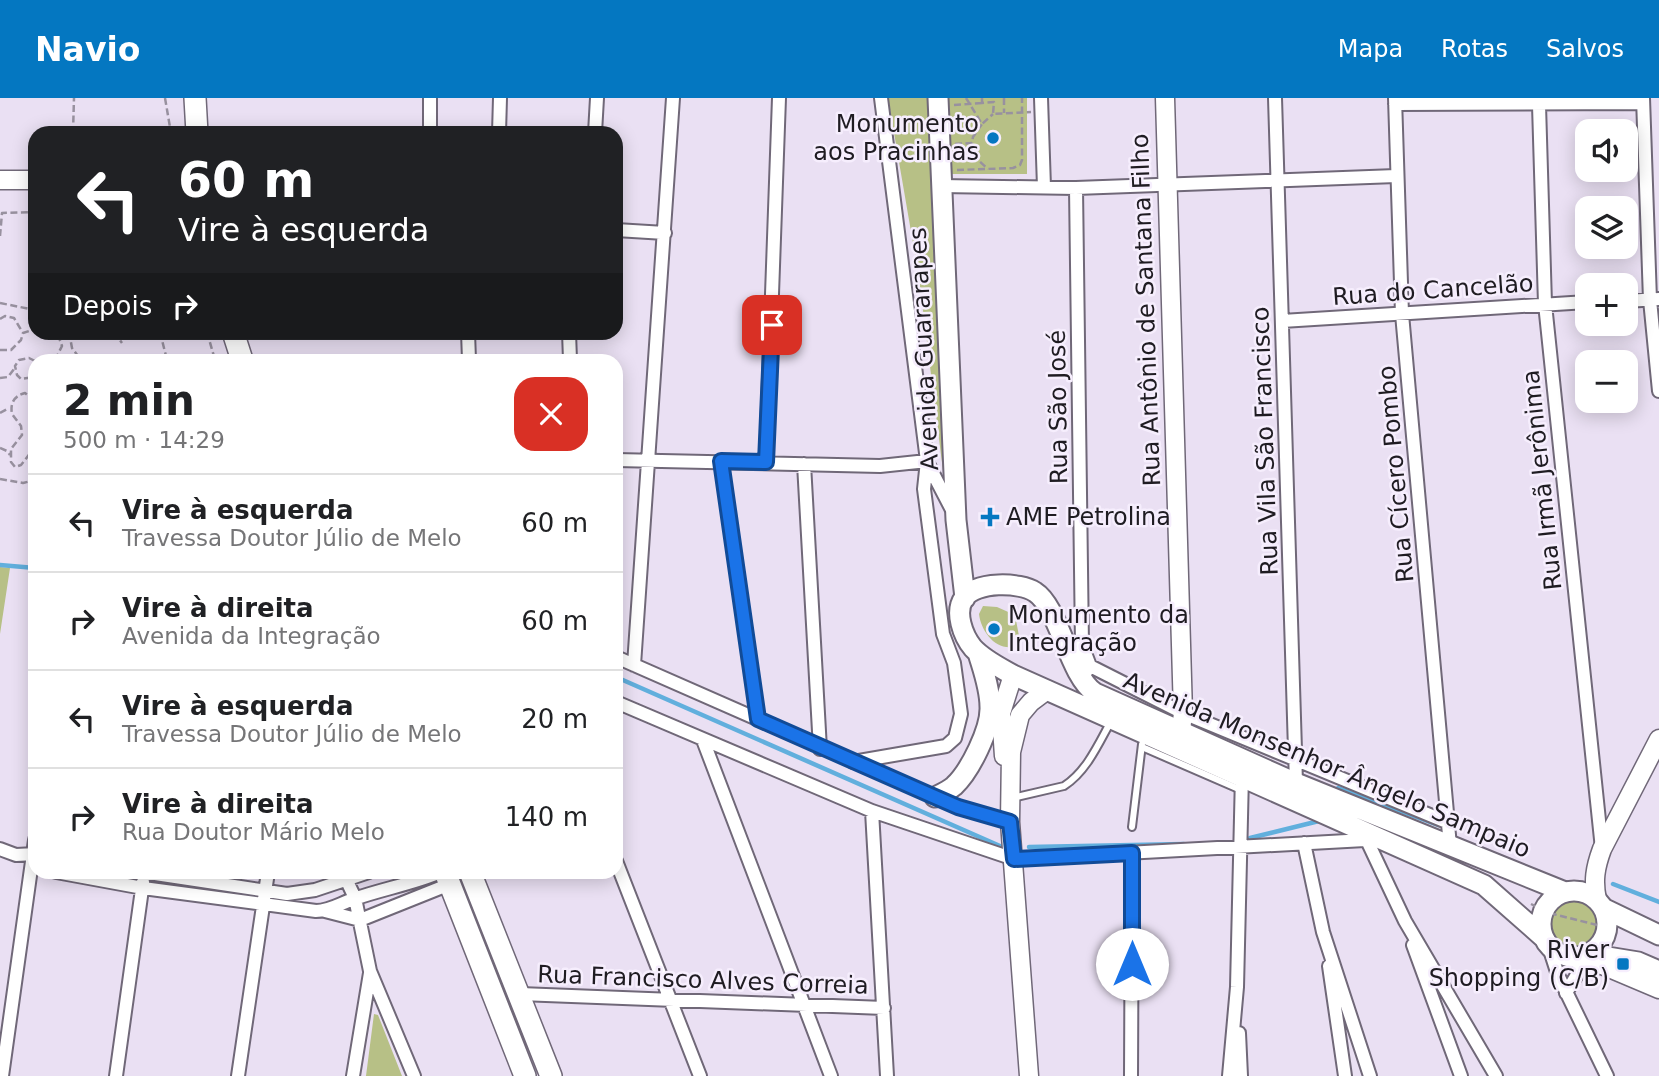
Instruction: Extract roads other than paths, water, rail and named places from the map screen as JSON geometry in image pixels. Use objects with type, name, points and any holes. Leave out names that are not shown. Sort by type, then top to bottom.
[{"type":"highway","points":[[195,98],[197,126]]},
{"type":"highway","points":[[203,98],[203,126]]},
{"type":"highway","points":[[446,879],[525,1076]]},
{"type":"highway","points":[[473,879],[551,1076]]},
{"type":"main road","name":"Avenida Guararapes","points":[[935,797],[952,788],[960,779],[988,726],[990,708],[978,653],[965,636],[961,621],[965,598],[956,520],[938,98]]},
{"type":"main road","name":"Avenida Monsenhor Ângelo Sampaio","points":[[965,598],[973,591],[988,586],[1006,584],[1032,590],[1043,601],[1061,635],[1086,672],[1095,692],[1182,722],[1296,783],[1565,892],[1588,894],[1600,904]]},
{"type":"main road","name":"Avenida Monsenhor Ângelo Sampaio","points":[[978,653],[1013,674],[1113,718],[1143,739],[1484,885],[1546,942]]},
{"type":"main road","points":[[1565,892],[1549,902],[1543,911],[1541,919],[1546,942],[1568,957],[1638,962],[1659,971]]},
{"type":"main road","points":[[1583,956],[1598,948],[1607,929],[1600,904]]},
{"type":"main road","points":[[1600,904],[1659,935]]},
{"type":"street","points":[[430,98],[430,126]]},
{"type":"street","points":[[499,126],[500,98]]},
{"type":"street","points":[[595,126],[597,98]]},
{"type":"street","points":[[634,665],[673,98]]},
{"type":"street","points":[[766,462],[779,98]]},
{"type":"street","points":[[853,762],[946,746],[955,738],[961,714],[954,663],[943,634],[924,489],[927,461],[881,98]]},
{"type":"street","points":[[1041,98],[1044,187]]},
{"type":"street","name":"Rua Antônio de Santana Filho","points":[[1165,98],[1182,722]]},
{"type":"street","name":"Rua Vila São Francisco","points":[[1275,98],[1296,783]]},
{"type":"street","points":[[1395,101],[1539,105],[1643,100],[1659,391]]},
{"type":"street","name":"Rua Cícero Pombo","points":[[1395,101],[1402,314],[1450,846]]},
{"type":"street","name":"Rua Irmã Jerônima","points":[[1539,105],[1545,304],[1602,849]]},
{"type":"street","points":[[941,186],[1076,187],[1396,176]]},
{"type":"street","points":[[0,180],[28,180]]},
{"type":"street","name":"Rua São José","points":[[1076,187],[1082,645],[1086,672]]},
{"type":"street","points":[[623,230],[665,233]]},
{"type":"street","name":"Rua do Cancelão","points":[[1282,321],[1575,303]]},
{"type":"street","points":[[623,460],[880,466],[927,461]]},
{"type":"street","points":[[721,461],[758,719]]},
{"type":"street","points":[[927,461],[945,492],[956,520]]},
{"type":"street","points":[[804,464],[820,749]]},
{"type":"street","points":[[623,660],[820,749],[958,807],[1010,822]]},
{"type":"street","points":[[1010,794],[1001,713],[1013,674]]},
{"type":"street","points":[[1029,1076],[1010,822],[1011,752],[1016,726],[1027,706],[1047,690]]},
{"type":"street","points":[[623,705],[872,811],[1014,859],[1240,848],[1364,835],[1405,921],[1496,1076]]},
{"type":"street","points":[[1182,722],[1296,761],[1449,823]]},
{"type":"street","points":[[1600,904],[1594,886],[1595,868],[1602,849],[1659,739]]},
{"type":"street","points":[[703,740],[831,1076]]},
{"type":"street","points":[[1241,783],[1237,987],[1241,1076]]},
{"type":"street","points":[[872,811],[887,1076]]},
{"type":"street","points":[[1304,843],[1324,932],[1345,1076]]},
{"type":"street","points":[[0,849],[16,855],[23,864],[28,865]]},
{"type":"street","points":[[16,855],[28,851]]},
{"type":"street","points":[[1131,1076],[1132,853]]},
{"type":"street","points":[[2,1076],[32,879]]},
{"type":"street","points":[[94,879],[143,888],[264,898],[301,894],[343,879]]},
{"type":"street","points":[[116,1076],[143,879]]},
{"type":"street","points":[[176,879],[264,898],[306,911],[324,911],[360,920],[439,879]]},
{"type":"street","points":[[238,1076],[267,879]]},
{"type":"street","points":[[346,879],[355,898],[370,971],[414,1076]]},
{"type":"street","points":[[324,911],[355,898],[423,879]]},
{"type":"street","points":[[623,879],[700,1076]]},
{"type":"street","points":[[1405,921],[1461,1076]]},
{"type":"street","points":[[1324,932],[1370,1076]]},
{"type":"street","points":[[1546,942],[1566,993],[1608,1076]]},
{"type":"street","points":[[1566,993],[1578,973],[1583,956],[1659,989]]},
{"type":"street","points":[[353,1076],[370,971]]},
{"type":"street","points":[[1229,1076],[1237,987]]},
{"type":"street","name":"Rua Francisco Alves Correia","points":[[520,995],[884,1008]]},
{"type":"street","points":[[1342,1053],[1362,1049]]},
{"type":"lane","points":[[1010,794],[1058,788],[1070,782],[1090,758],[1113,718]]},
{"type":"lane","points":[[1132,827],[1143,739]]},
{"type":"waterway","points":[[0,565],[28,567]]},
{"type":"waterway","points":[[623,680],[1000,846]]},
{"type":"waterway","points":[[1338,788],[1438,825]]},
{"type":"waterway","points":[[1250,838],[1319,821]]},
{"type":"waterway","points":[[1029,847],[1184,844]]},
{"type":"waterway","points":[[1613,884],[1659,902]]},
{"type":"place","name":"Monumento aos Pracinhas","points":[[993,138]]},
{"type":"place","name":"AME Petrolina","points":[[990,517]]},
{"type":"place","name":"Monumento da Integração","points":[[994,629]]},
{"type":"place","name":"River Shopping (C/B)","points":[[1623,964]]}]
